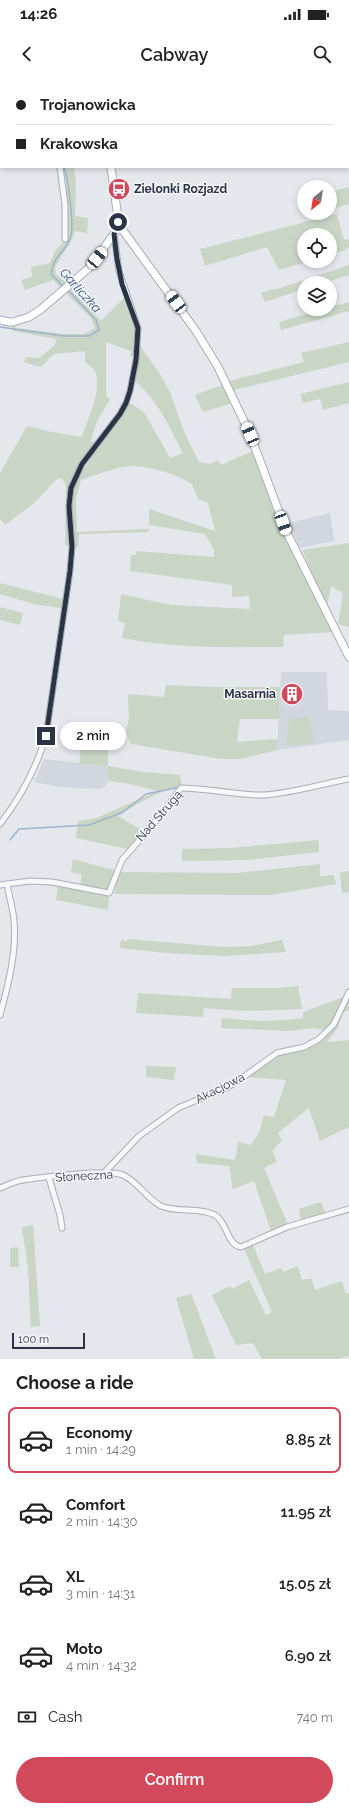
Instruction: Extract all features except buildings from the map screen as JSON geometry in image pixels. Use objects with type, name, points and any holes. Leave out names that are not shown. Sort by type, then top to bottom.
[{"type":"main road","points":[[112,168],[119,225],[196,331],[218,367],[252,441],[286,531],[349,657]]},
{"type":"main road","points":[[0,320],[9,322],[29,317],[40,310],[89,268],[119,225]]},
{"type":"street","points":[[60,168],[65,205],[65,239]]},
{"type":"street","points":[[0,824],[30,780],[40,757],[46,736],[56,676],[70,571],[72,547],[69,506],[73,483],[82,464],[120,414],[126,403],[136,360],[138,328],[119,272],[114,234]]},
{"type":"street","name":"Nad Strugą","points":[[0,885],[30,881],[52,882],[109,893],[122,860],[157,820],[181,788],[201,788],[243,794],[267,794],[349,779]]},
{"type":"street","points":[[0,1015],[12,957],[14,939],[14,921],[7,884]]},
{"type":"street","name":"Akacjowa","points":[[104,1173],[139,1136],[178,1108],[228,1087],[276,1053],[304,1047],[319,1039],[334,1024],[349,992]]},
{"type":"street","name":"Słoneczna","points":[[0,1188],[22,1180],[104,1173],[124,1176],[162,1206],[214,1215],[222,1221],[233,1242],[239,1247],[247,1246],[287,1227],[349,1209]]},
{"type":"street","points":[[49,1178],[60,1215],[62,1228]]},
{"type":"shaded area","points":[[330,513],[334,541],[300,548],[289,523]]},
{"type":"shaded area","points":[[281,672],[327,672],[328,710],[349,711],[349,740],[277,750]]},
{"type":"shaded area","points":[[44,759],[108,766],[108,781],[105,787],[99,789],[59,787],[34,782]]},
{"type":"green space","points":[[62,168],[73,168],[76,180],[75,216],[88,218],[87,233],[75,231],[72,239],[55,267],[56,274],[67,283],[61,288],[53,280],[25,290],[21,280],[32,277],[31,267],[50,263],[55,251],[67,239],[66,180]]},
{"type":"green space","points":[[349,187],[349,204],[337,207],[337,190]]},
{"type":"green space","points":[[337,214],[344,240],[349,239],[349,247],[346,248],[346,250],[337,253],[337,228],[297,228],[297,265],[279,270],[267,247],[205,266],[200,249],[314,220],[337,220]]},
{"type":"green space","points":[[349,265],[349,275],[337,279],[337,276],[316,276]]},
{"type":"green space","points":[[297,282],[297,291],[265,302],[261,293]]},
{"type":"green space","points":[[69,288],[101,321],[125,297],[135,325],[135,338],[133,356],[130,356],[131,351],[106,342],[106,396],[110,399],[97,421],[91,441],[95,442],[70,481],[67,497],[68,546],[65,545],[66,484],[61,478],[57,479],[34,503],[5,525],[0,519],[0,473],[27,426],[81,437],[94,404],[97,388],[96,374],[92,367],[85,362],[85,351],[54,354],[41,367],[24,362],[26,357],[39,358],[55,345],[56,339],[13,331],[12,325],[14,324],[16,328],[64,334],[84,334],[95,328],[91,318],[66,293]]},
{"type":"green space","points":[[349,302],[349,311],[337,314],[337,305]]},
{"type":"green space","points":[[300,316],[331,316],[281,330],[279,322]]},
{"type":"green space","points":[[349,342],[349,362],[234,390],[229,381],[304,362],[301,353]]},
{"type":"green space","points":[[140,346],[158,371],[170,392],[185,434],[199,462],[211,464],[218,460],[221,465],[253,451],[333,632],[284,635],[283,647],[182,646],[142,642],[122,638],[125,623],[118,621],[121,594],[171,605],[250,609],[249,596],[232,597],[232,585],[130,571],[131,555],[136,555],[136,551],[214,557],[214,550],[205,534],[149,525],[149,509],[215,531],[208,503],[198,499],[192,484],[172,474],[151,468],[129,466],[81,480],[76,499],[77,532],[149,529],[148,532],[79,534],[78,547],[74,547],[72,507],[75,484],[97,448],[130,403],[144,412],[170,458],[183,453],[168,424],[151,397],[135,381]]},
{"type":"green space","points":[[349,382],[349,403],[323,410],[320,399],[303,403],[300,394]]},
{"type":"green space","points":[[222,385],[232,400],[230,404],[203,412],[195,395]]},
{"type":"green space","points":[[349,543],[349,627],[338,624],[343,593],[331,586],[327,606],[302,550]]},
{"type":"green space","points":[[0,583],[63,599],[61,608],[33,604],[0,594]]},
{"type":"green space","points":[[0,607],[23,613],[20,625],[0,620]]},
{"type":"green space","points":[[166,685],[280,687],[279,719],[240,719],[237,742],[277,739],[277,750],[241,759],[221,759],[131,744],[126,731],[129,718],[129,694],[164,697]]},
{"type":"green space","points":[[310,718],[314,743],[287,746],[289,719]]},
{"type":"green space","points":[[81,747],[108,750],[108,766],[79,764]]},
{"type":"green space","points":[[108,766],[143,772],[180,775],[182,786],[157,794],[118,816],[145,832],[128,849],[76,838],[78,821],[96,818],[158,791],[125,783],[108,781]]},
{"type":"green space","points":[[319,840],[319,852],[248,860],[182,861],[182,849],[230,848]]},
{"type":"green space","points":[[73,859],[117,871],[110,889],[107,891],[80,886],[82,875],[71,872]]},
{"type":"green space","points":[[320,864],[320,876],[334,875],[336,884],[271,895],[114,894],[119,872],[237,873]]},
{"type":"green space","points":[[349,871],[349,892],[342,893],[340,873]]},
{"type":"green space","points":[[58,885],[109,895],[108,910],[56,900]]},
{"type":"green space","points":[[128,939],[223,947],[250,946],[282,940],[286,952],[225,956],[165,953],[120,948],[121,940],[127,941]]},
{"type":"green space","points":[[298,986],[302,1009],[244,1011],[204,1008],[203,1017],[136,1013],[138,993],[231,999],[232,988],[278,988]]},
{"type":"green space","points":[[344,997],[338,1014],[326,1030],[313,1028],[289,1031],[221,1028],[222,1018],[263,1021],[303,1018],[303,1012]]},
{"type":"green space","points":[[349,999],[349,1010],[343,1013],[337,1029],[327,1042],[349,1040],[349,1127],[320,1141],[309,1108],[278,1133],[282,1140],[272,1151],[277,1162],[264,1168],[288,1225],[271,1231],[254,1181],[233,1189],[229,1166],[197,1163],[196,1154],[235,1160],[238,1142],[251,1145],[259,1133],[264,1115],[274,1117],[286,1080],[248,1077],[282,1054],[306,1049],[322,1040],[328,1035],[337,1022]]},
{"type":"green space","points":[[146,1066],[176,1067],[174,1080],[146,1077]]},
{"type":"green space","points":[[321,1202],[326,1213],[301,1221],[299,1209]]},
{"type":"green space","points":[[33,1225],[40,1326],[31,1327],[28,1269],[22,1227]]},
{"type":"green space","points":[[253,1245],[265,1274],[281,1268],[283,1272],[298,1266],[302,1280],[311,1278],[315,1290],[342,1281],[346,1294],[349,1293],[349,1356],[337,1359],[262,1359],[253,1343],[236,1345],[212,1295],[230,1286],[232,1289],[249,1280],[266,1315],[272,1312],[244,1249]]},
{"type":"green space","points":[[18,1247],[19,1267],[10,1267],[10,1248]]},
{"type":"green space","points":[[191,1294],[216,1359],[194,1359],[176,1298]]},
{"type":"waterway","name":"Garliczka","points":[[64,168],[70,203],[72,224],[71,233],[68,244],[54,262],[51,274],[64,287]]},
{"type":"waterway","name":"Garliczka","points":[[0,327],[64,336],[89,336],[99,330],[96,320],[67,289]]},
{"type":"waterway","points":[[10,840],[19,829],[89,825],[123,812],[146,794],[180,787]]},
{"type":"waterway","points":[[212,788],[225,789]]},
{"type":"place","name":"Zielonki Rozjazd","points":[[119,189]]},
{"type":"place","name":"Masarnia","points":[[292,694]]},
{"type":"route","points":[[46,736],[50,719],[70,571],[72,547],[69,506],[71,488],[82,464],[120,414],[126,403],[136,360],[139,338],[138,328],[119,272],[114,234],[119,225],[118,222]]}]
